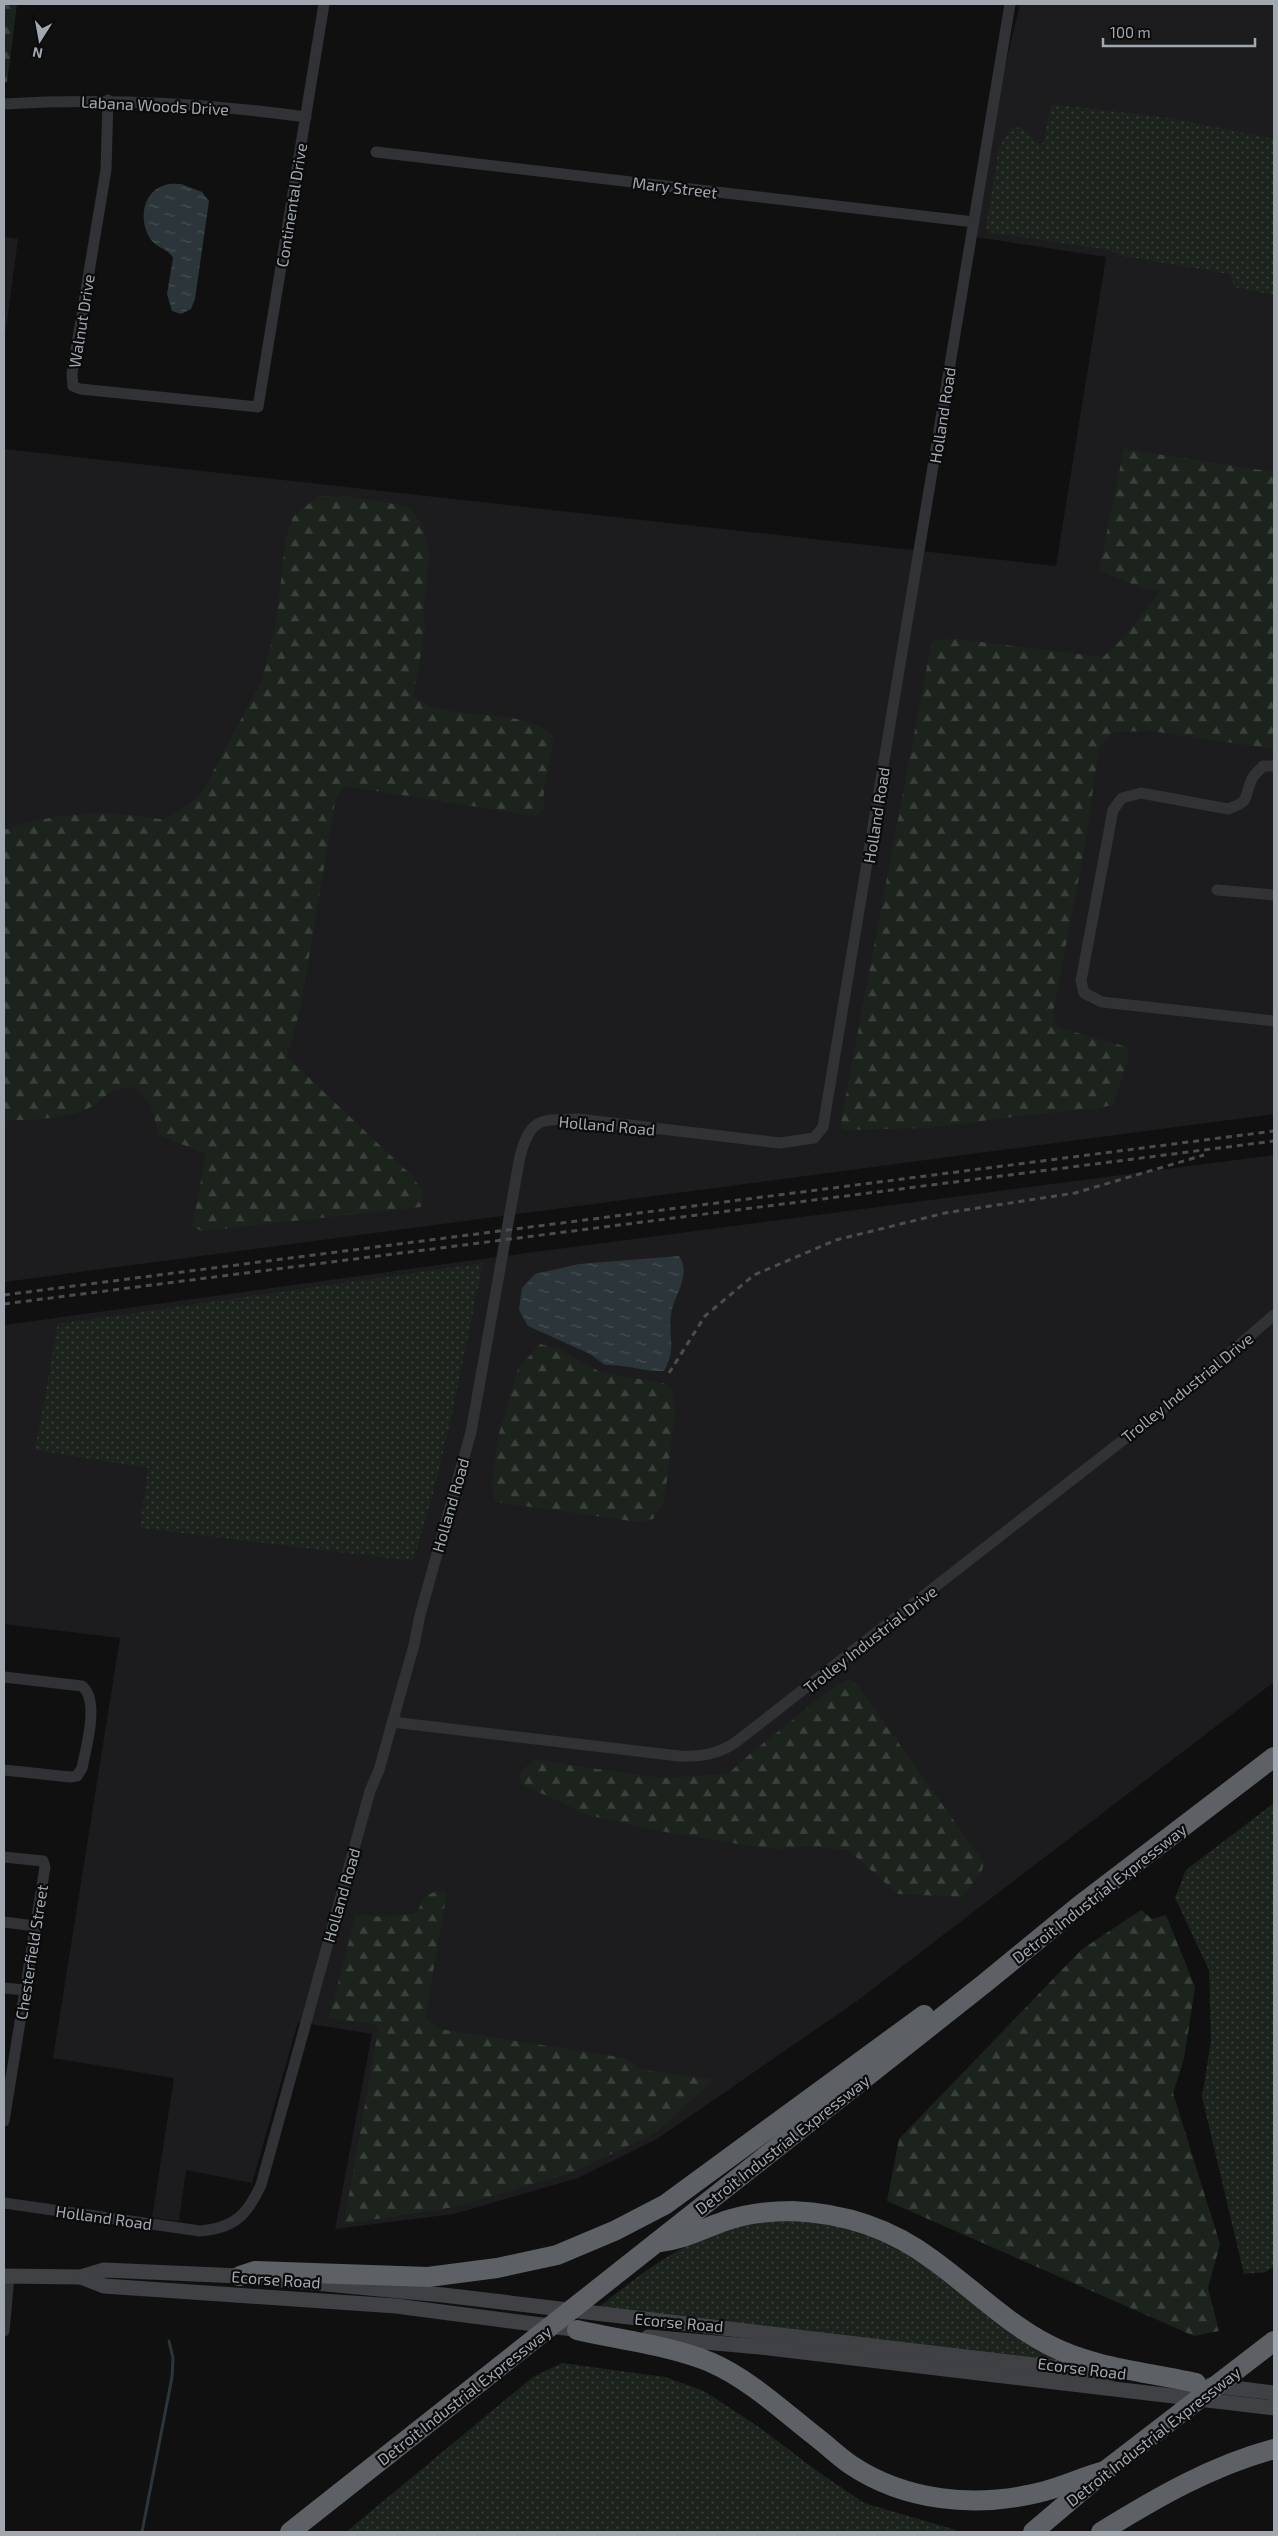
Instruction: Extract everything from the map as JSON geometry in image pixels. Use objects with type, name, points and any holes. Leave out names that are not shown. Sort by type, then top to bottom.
[{"type":"highway","name":"Detroit Industrial Expressway","points":[[290,2532],[985,1983],[1079,1906],[1274,1757]]},
{"type":"highway","points":[[240,2276],[255,2271],[428,2277],[497,2268],[557,2255],[614,2231],[666,2204],[939,2004],[985,1983]]},
{"type":"highway","points":[[658,2242],[684,2239],[725,2221],[756,2213],[791,2211],[854,2220],[881,2229],[908,2243],[934,2260],[1024,2331],[1051,2346],[1078,2357],[1196,2383]]},
{"type":"highway","points":[[577,2330],[675,2351],[710,2362],[772,2401],[850,2464],[877,2479],[906,2490],[941,2498],[976,2501],[1007,2499],[1039,2493],[1105,2470]]},
{"type":"highway","name":"Detroit Industrial Expressway","points":[[1033,2532],[1105,2470],[1163,2428],[1270,2344]]},
{"type":"highway","points":[[1101,2532],[1196,2477],[1240,2458],[1274,2449]]},
{"type":"main road","name":"Ecorse Road","points":[[6,2276],[80,2277],[104,2270],[240,2276],[443,2295],[700,2327],[1274,2393]]},
{"type":"main road","name":"Ecorse Road","points":[[80,2277],[104,2286],[396,2306],[577,2330],[760,2347],[1274,2408]]},
{"type":"street","name":"Continental Drive","points":[[258,407],[324,4]]},
{"type":"street","name":"Holland Road","points":[[4,2202],[200,2231],[227,2226],[248,2210],[261,2185],[370,1791],[392,1722],[471,1432],[520,1156],[529,1130],[537,1123],[553,1120],[578,1120],[780,1143],[814,1138],[824,1123],[1010,4]]},
{"type":"street","name":"Labana Woods Drive","points":[[4,104],[108,100],[306,117]]},
{"type":"street","name":"Walnut Drive","points":[[108,100],[106,170],[72,374],[73,386],[80,389],[258,407]]},
{"type":"street","name":"Mary Street","points":[[376,152],[974,222]]},
{"type":"street","points":[[1274,766],[1263,766],[1252,779],[1248,798],[1240,805],[1228,809],[1141,793],[1122,798],[1113,810],[1080,981],[1084,993],[1102,1002],[1274,1021]]},
{"type":"street","points":[[1217,890],[1274,895]]},
{"type":"street","name":"Trolley Industrial Drive","points":[[392,1722],[680,1756],[709,1755],[718,1752],[736,1742],[1171,1403],[1274,1315]]},
{"type":"street","points":[[4,1677],[82,1686],[87,1690],[91,1703],[82,1768],[77,1776],[70,1777],[4,1770]]},
{"type":"street","name":"Chesterfield Street","points":[[4,1857],[43,1861],[44,1872],[25,1990],[9,2057],[4,2121]]},
{"type":"street","points":[[4,1922],[35,1926]]},
{"type":"street","points":[[4,1988],[25,1990]]},
{"type":"street","points":[[4,2331],[6,2276]]},
{"type":"shaded area","points":[[1020,4],[1274,4],[1274,1114],[4,1282],[4,449],[1056,566],[1106,257],[976,237],[1002,79]]},
{"type":"shaded area","points":[[4,237],[18,239],[4,343]]},
{"type":"shaded area","points":[[1274,1155],[1274,1682],[857,2001],[657,2139],[578,2178],[454,2214],[335,2229],[372,2034],[298,2022],[252,2183],[186,2170],[179,2221],[152,2218],[174,2078],[53,2058],[120,1638],[4,1624],[4,1325],[489,1258]]},
{"type":"green space","points":[[4,4],[17,4],[7,82],[4,82]]},
{"type":"green space","points":[[1051,104],[1169,118],[1274,139],[1274,295],[1235,287],[1229,274],[1123,256],[1108,250],[989,232],[986,227],[999,148],[1010,129],[1021,127],[1040,145],[1044,142]]},
{"type":"green space","points":[[1124,449],[1274,472],[1274,749],[1151,731],[1114,732],[1099,747],[1085,845],[1053,1012],[1057,1027],[1127,1047],[1128,1059],[1113,1105],[927,1128],[844,1130],[840,1127],[932,640],[957,639],[1103,657],[1127,634],[1160,591],[1142,588],[1099,570]]},
{"type":"green space","points":[[336,495],[407,506],[422,524],[429,555],[424,603],[425,632],[413,696],[428,705],[445,710],[525,721],[553,735],[544,790],[544,809],[536,816],[344,786],[335,802],[300,1010],[287,1057],[409,1173],[424,1192],[421,1207],[202,1231],[192,1227],[206,1154],[159,1135],[150,1103],[134,1087],[113,1091],[89,1108],[69,1115],[4,1121],[4,830],[44,819],[84,814],[124,815],[165,820],[200,796],[262,680],[276,623],[286,538],[293,517],[317,497]]},
{"type":"green space","points":[[483,1263],[444,1450],[413,1561],[140,1528],[148,1468],[35,1450],[58,1324]]},
{"type":"green space","points":[[540,1344],[559,1349],[600,1372],[663,1383],[672,1390],[675,1412],[664,1503],[653,1519],[639,1522],[495,1502],[492,1485],[498,1437],[518,1369]]},
{"type":"green space","points":[[850,1679],[858,1686],[984,1863],[981,1873],[962,1897],[898,1894],[848,1850],[810,1846],[782,1849],[750,1846],[654,1830],[588,1815],[519,1783],[521,1771],[534,1760],[661,1778],[728,1774],[819,1699]]},
{"type":"green space","points":[[1274,1803],[1274,2266],[1266,2272],[1244,2274],[1202,2097],[1211,2041],[1209,1970],[1175,1898],[1186,1870]]},
{"type":"green space","points":[[436,1891],[447,1892],[425,2018],[439,2029],[625,2058],[639,2069],[713,2080],[657,2132],[574,2172],[455,2207],[344,2224],[378,2030],[374,2024],[329,2018],[356,1914],[384,1917],[417,1913],[424,1897]]},
{"type":"green space","points":[[1141,1910],[1152,1919],[1166,1915],[1195,1987],[1184,2059],[1173,2093],[1220,2244],[1208,2288],[1219,2331],[1194,2336],[887,2201],[899,2139],[1081,1950]]},
{"type":"green space","points":[[797,2218],[855,2228],[898,2246],[1057,2357],[1057,2361],[595,2310],[645,2271],[700,2239],[747,2223]]},
{"type":"green space","points":[[562,2363],[665,2377],[704,2391],[759,2427],[817,2471],[864,2503],[956,2530],[955,2532],[346,2532],[533,2377]]},
{"type":"water","points":[[167,184],[181,184],[202,192],[209,201],[195,299],[191,309],[181,314],[172,311],[167,294],[173,258],[152,241],[145,226],[144,209],[151,194],[157,189]]},
{"type":"water","points":[[679,1256],[683,1263],[684,1271],[671,1314],[671,1349],[664,1371],[605,1365],[590,1354],[528,1326],[519,1310],[522,1288],[535,1274],[579,1264]]},
{"type":"waterway","points":[[142,2532],[172,2377],[173,2358],[169,2341]]},
{"type":"railway","points":[[4,1295],[1274,1131]]},
{"type":"railway","points":[[4,1304],[1274,1141]]},
{"type":"railway","points":[[669,1373],[705,1316],[754,1275],[836,1240],[945,1213],[1075,1193],[1204,1155]]}]
